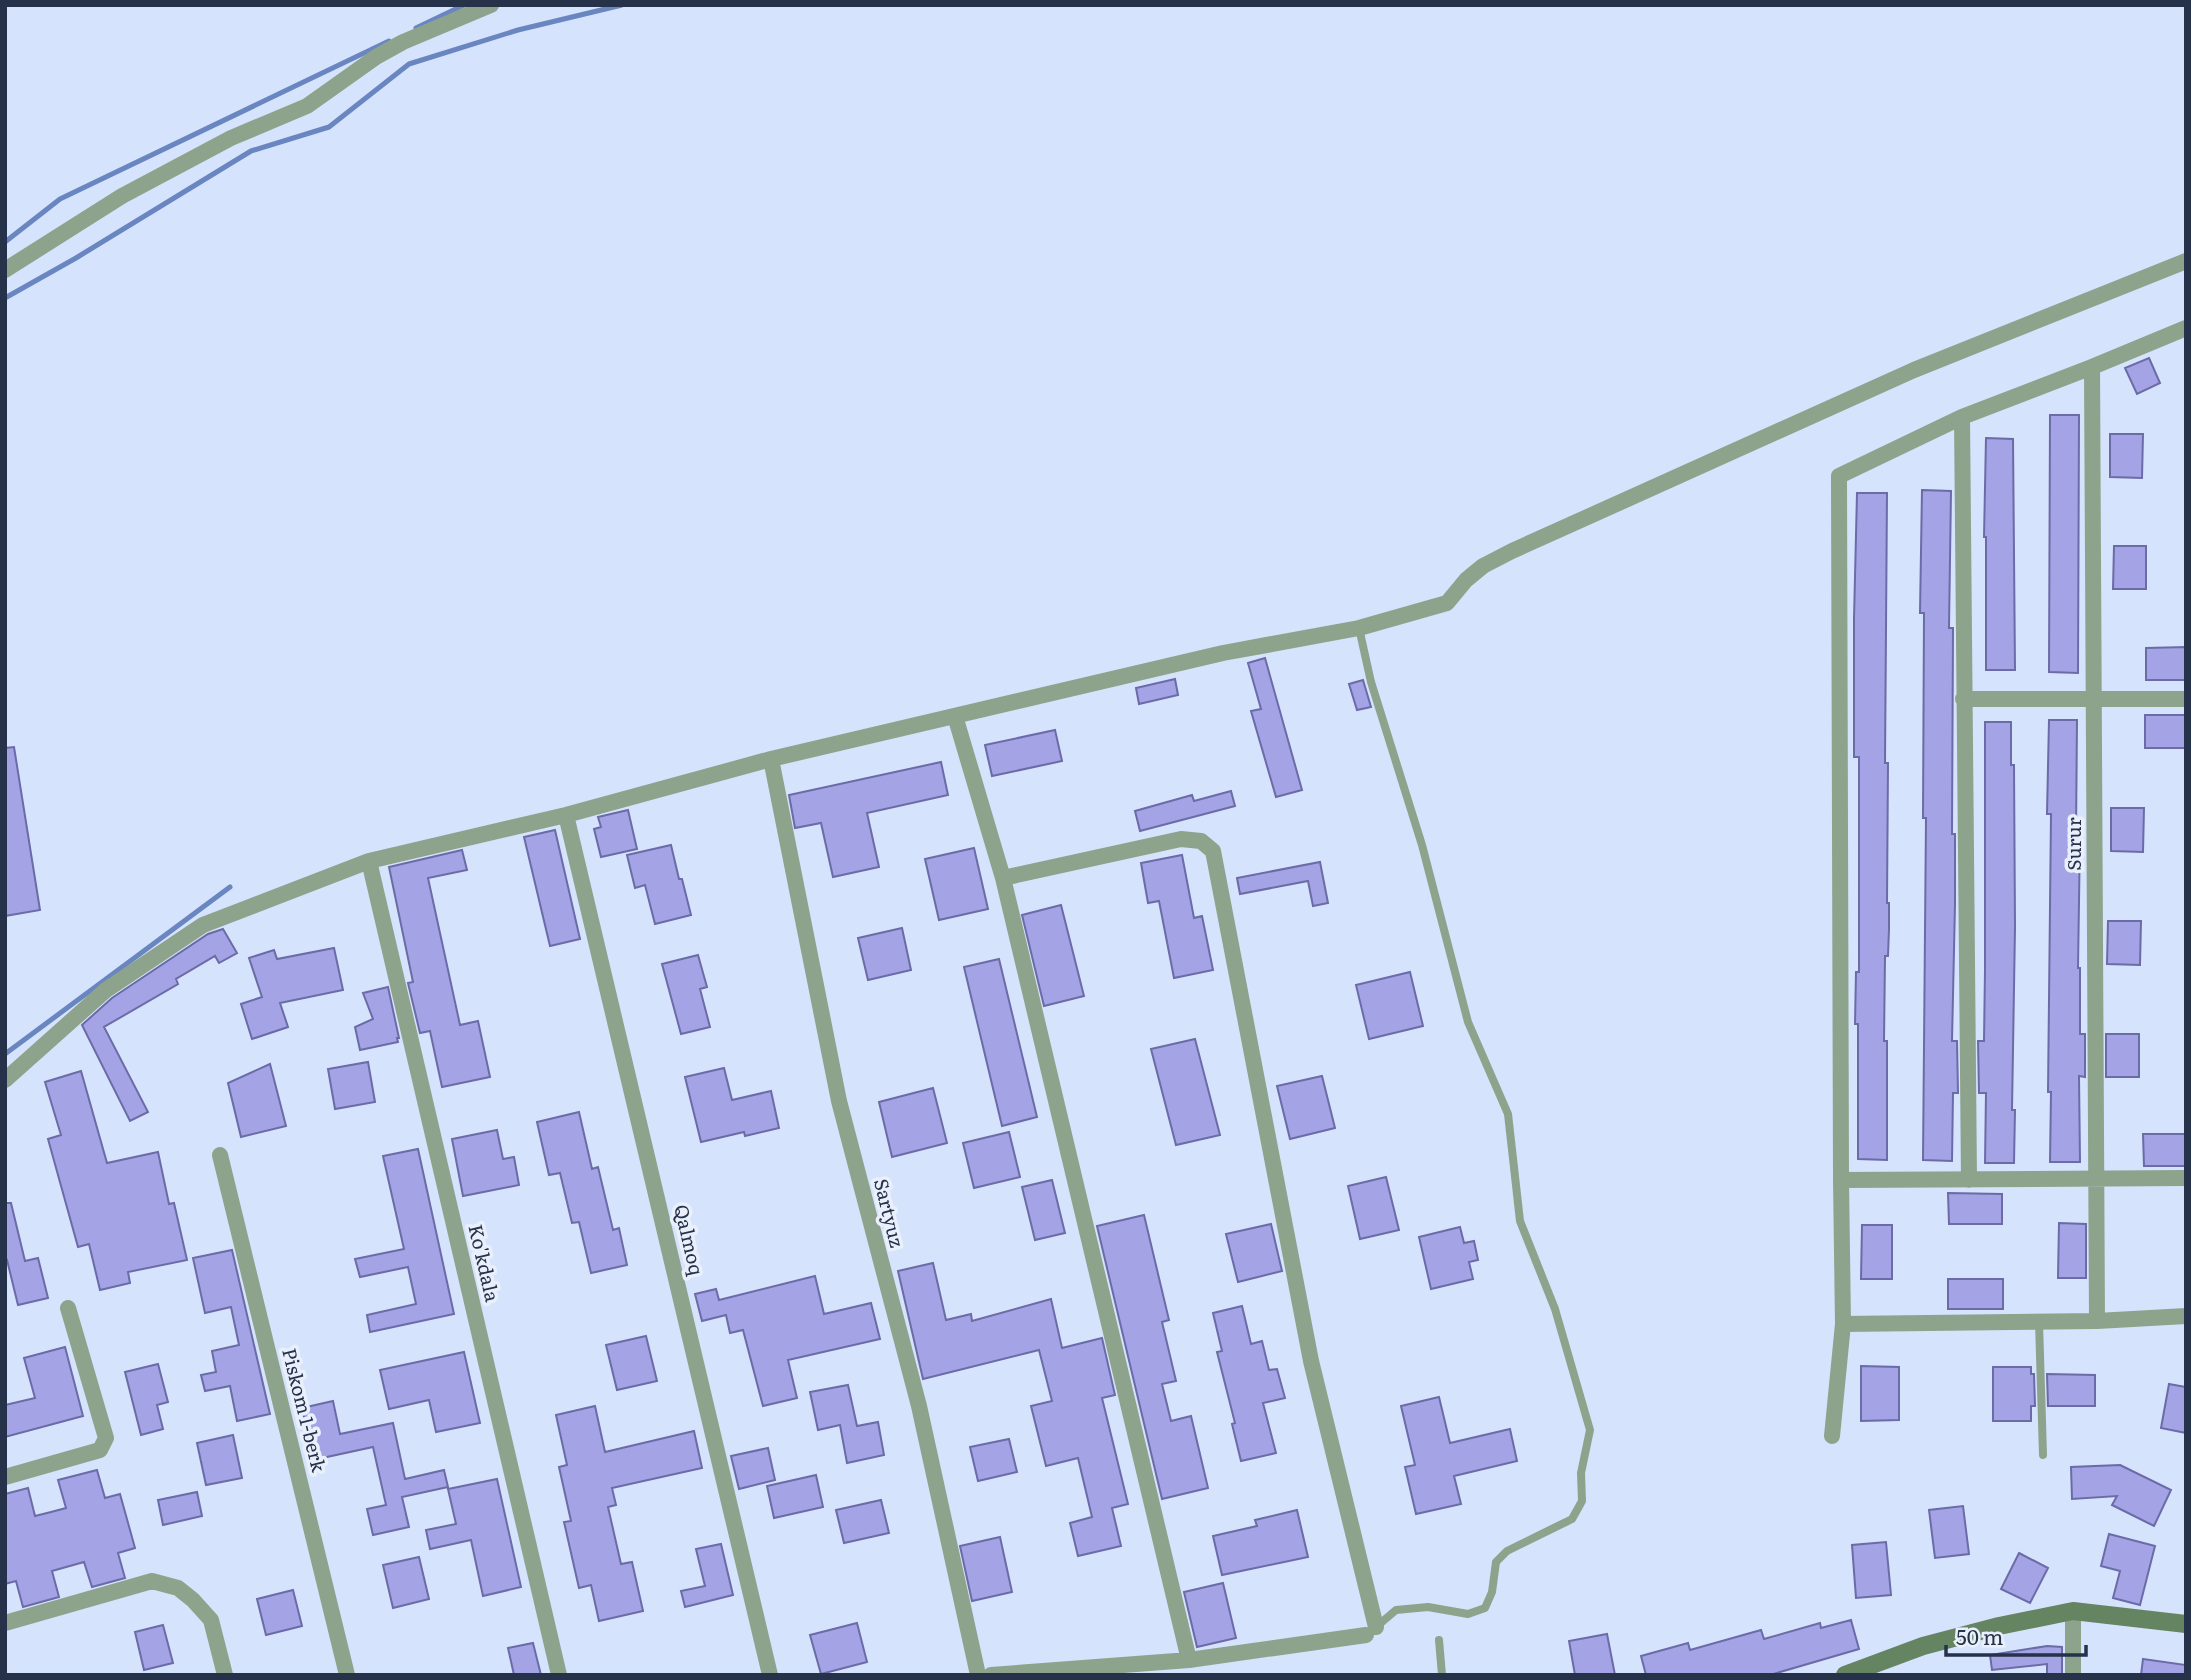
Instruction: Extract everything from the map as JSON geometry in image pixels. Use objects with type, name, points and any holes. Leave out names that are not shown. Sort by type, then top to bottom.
[{"type":"main road","points":[[1845,1675],[1923,1646],[1999,1626],[2073,1611],[2186,1624]]},
{"type":"street","points":[[5,270],[134,190],[231,138],[307,106],[403,42],[491,5]]},
{"type":"street","points":[[5,1080],[106,990],[204,925],[369,861],[566,815],[771,759],[1223,653],[1359,628],[1447,603],[1465,580],[1483,566],[1512,551],[1914,370],[2186,261]]},
{"type":"street","points":[[1832,1436],[1843,1324],[1839,476],[1962,417],[2092,368],[2186,328]]},
{"type":"street","name":"Surur","points":[[2092,368],[2097,1321]]},
{"type":"street","points":[[1962,417],[1969,1180]]},
{"type":"street","points":[[1963,699],[2186,699]]},
{"type":"street","points":[[955,716],[1003,878],[1189,1660]]},
{"type":"street","name":"Sartyuz","points":[[771,759],[839,1101],[919,1406],[978,1675]]},
{"type":"street","name":"Qalmoq","points":[[566,815],[771,1675]]},
{"type":"street","points":[[990,1675],[1189,1660],[1371,1631],[1311,1361],[1213,852],[1201,841],[1181,839],[1003,878]]},
{"type":"street","name":"Ko'kdala","points":[[369,861],[559,1675]]},
{"type":"street","name":"Piskom 1-berk","points":[[220,1155],[347,1675]]},
{"type":"street","points":[[1841,1180],[2186,1178]]},
{"type":"street","points":[[5,1477],[100,1450],[106,1438],[68,1308]]},
{"type":"street","points":[[1843,1324],[2097,1321],[2186,1317]]},
{"type":"street","points":[[5,1623],[152,1581],[178,1588],[211,1620],[225,1675]]},
{"type":"street","points":[[2073,1611],[2073,1675]]},
{"type":"lane","points":[[1359,628],[1371,682],[1422,845],[1468,1022],[1508,1114],[1520,1221],[1555,1309],[1590,1430],[1581,1473],[1583,1501],[1572,1519],[1507,1551],[1496,1562],[1492,1592],[1485,1608],[1468,1614],[1428,1606],[1396,1610],[1371,1631]]},
{"type":"lane","points":[[2039,1322],[2043,1455]]},
{"type":"lane","points":[[1439,1640],[1441,1675]]},
{"type":"building","points":[[2149,358],[2160,383],[2137,394],[2125,368]]},
{"type":"building","points":[[2050,415],[2079,415],[2078,673],[2049,672]]},
{"type":"building","points":[[2110,434],[2143,434],[2142,478],[2110,477]]},
{"type":"building","points":[[1986,438],[2013,439],[2015,670],[1986,670]]},
{"type":"building","points":[[1922,490],[1951,491],[1949,628],[1953,628],[1952,834],[1955,834],[1952,1041],[1957,1041],[1958,1093],[1953,1093],[1952,1161],[1923,1160],[1926,818],[1923,818],[1924,613],[1920,613]]},
{"type":"building","points":[[1857,493],[1887,493],[1885,763],[1888,763],[1889,929],[1888,956],[1885,956],[1884,1041],[1887,1041],[1887,1160],[1858,1159],[1858,1024],[1855,1024],[1856,972],[1859,972],[1859,757],[1854,757]]},
{"type":"building","points":[[2114,546],[2146,546],[2146,589],[2113,589]]},
{"type":"building","points":[[2186,647],[2186,680],[2146,680],[2146,648]]},
{"type":"building","points":[[1265,658],[1302,790],[1276,797],[1251,711],[1261,709],[1248,663]]},
{"type":"building","points":[[1175,679],[1178,695],[1139,704],[1136,688]]},
{"type":"building","points":[[1363,680],[1371,707],[1357,710],[1349,684]]},
{"type":"building","points":[[2145,715],[2186,715],[2186,748],[2145,748]]},
{"type":"building","points":[[2049,720],[2077,720],[2076,834],[2080,834],[2078,968],[2080,1034],[2085,1034],[2085,1077],[2079,1076],[2080,1162],[2050,1162],[2051,1092],[2048,1092],[2051,814],[2047,814]]},
{"type":"building","points":[[1985,722],[2011,722],[2011,765],[2014,765],[2014,1163],[1985,1163],[1986,1093],[1979,1093],[1978,1041],[1984,1041]]},
{"type":"building","points":[[1055,730],[1062,761],[992,776],[985,745]]},
{"type":"building","points":[[14,747],[40,910],[5,916],[5,748]]},
{"type":"building","points":[[941,762],[948,795],[867,813],[879,867],[833,877],[821,823],[795,828],[789,795]]},
{"type":"building","points":[[1231,791],[1235,806],[1140,831],[1135,811],[1192,795],[1194,801]]},
{"type":"building","points":[[2111,808],[2144,808],[2143,852],[2111,851]]},
{"type":"building","points":[[628,810],[637,849],[601,857],[594,829],[601,827],[598,817]]},
{"type":"building","points":[[555,830],[580,939],[550,946],[524,837]]},
{"type":"building","points":[[671,845],[691,915],[655,924],[645,885],[635,888],[627,855]]},
{"type":"building","points":[[974,848],[988,909],[939,920],[925,859]]},
{"type":"building","points":[[462,850],[467,870],[428,878],[460,1025],[478,1021],[490,1077],[442,1087],[430,1031],[420,1033],[408,983],[413,982],[389,867]]},
{"type":"building","points":[[1182,855],[1194,918],[1202,916],[1213,970],[1174,978],[1159,901],[1148,903],[1141,863]]},
{"type":"building","points":[[1320,862],[1328,903],[1313,906],[1308,881],[1240,894],[1237,878]]},
{"type":"building","points":[[1061,905],[1084,996],[1044,1006],[1022,915]]},
{"type":"building","points":[[2108,921],[2141,921],[2140,965],[2107,964]]},
{"type":"building","points":[[902,928],[911,970],[868,980],[858,938]]},
{"type":"building","points":[[223,929],[237,953],[219,963],[215,956],[176,979],[178,984],[104,1027],[148,1112],[130,1121],[82,1025],[112,998],[208,934]]},
{"type":"building","points":[[334,948],[343,990],[280,1003],[288,1027],[252,1039],[241,1004],[262,997],[249,958],[274,950],[277,959]]},
{"type":"building","points":[[698,955],[707,987],[700,989],[710,1027],[681,1034],[662,964]]},
{"type":"building","points":[[999,959],[1037,1117],[1002,1126],[964,967]]},
{"type":"building","points":[[1410,972],[1423,1026],[1369,1039],[1356,985]]},
{"type":"building","points":[[388,987],[398,1042],[360,1050],[355,1027],[373,1019],[363,993]]},
{"type":"building","points":[[2106,1034],[2139,1034],[2139,1077],[2106,1077]]},
{"type":"building","points":[[1195,1039],[1220,1135],[1176,1145],[1151,1049]]},
{"type":"building","points":[[368,1062],[375,1102],[335,1109],[328,1069]]},
{"type":"building","points":[[270,1064],[286,1126],[241,1137],[228,1083]]},
{"type":"building","points":[[724,1068],[732,1100],[771,1091],[779,1128],[745,1136],[744,1132],[701,1142],[685,1077]]},
{"type":"building","points":[[81,1071],[107,1163],[158,1152],[169,1204],[174,1203],[187,1260],[128,1272],[130,1283],[100,1290],[89,1244],[78,1247],[48,1139],[61,1135],[45,1082]]},
{"type":"building","points":[[1322,1076],[1335,1128],[1290,1139],[1277,1086]]},
{"type":"building","points":[[933,1088],[947,1143],[892,1157],[879,1102]]},
{"type":"building","points":[[579,1112],[592,1169],[598,1167],[613,1230],[619,1228],[627,1265],[591,1273],[579,1222],[572,1223],[560,1173],[549,1175],[537,1122]]},
{"type":"building","points":[[497,1130],[503,1159],[514,1157],[519,1185],[463,1196],[452,1139]]},
{"type":"building","points":[[1009,1132],[1020,1177],[974,1188],[963,1143]]},
{"type":"building","points":[[2143,1134],[2186,1134],[2186,1166],[2144,1166]]},
{"type":"building","points":[[418,1149],[454,1314],[370,1332],[367,1315],[416,1304],[408,1267],[360,1277],[355,1259],[404,1249],[383,1156]]},
{"type":"building","points":[[1386,1177],[1399,1230],[1360,1239],[1348,1186]]},
{"type":"building","points":[[1052,1180],[1065,1233],[1035,1240],[1022,1187]]},
{"type":"building","points":[[1948,1193],[2002,1194],[2002,1224],[1949,1224]]},
{"type":"building","points":[[5,1203],[11,1203],[25,1261],[38,1258],[48,1298],[18,1305],[7,1260],[5,1261]]},
{"type":"building","points":[[1144,1215],[1169,1320],[1162,1322],[1176,1381],[1162,1384],[1171,1421],[1191,1416],[1208,1488],[1162,1499],[1097,1226]]},
{"type":"building","points":[[2059,1223],[2086,1224],[2086,1278],[2058,1278]]},
{"type":"building","points":[[1271,1224],[1282,1271],[1238,1282],[1226,1234]]},
{"type":"building","points":[[1862,1225],[1892,1225],[1892,1279],[1861,1279]]},
{"type":"building","points":[[1460,1227],[1464,1243],[1474,1241],[1478,1260],[1469,1262],[1473,1279],[1431,1289],[1419,1237]]},
{"type":"building","points":[[232,1250],[270,1414],[237,1421],[230,1386],[205,1391],[201,1375],[216,1372],[212,1351],[239,1345],[231,1307],[205,1313],[193,1258]]},
{"type":"building","points":[[933,1263],[946,1320],[971,1314],[972,1321],[1051,1299],[1062,1348],[1102,1338],[1115,1395],[1102,1398],[1128,1504],[1112,1508],[1121,1546],[1078,1556],[1070,1523],[1092,1517],[1078,1458],[1046,1466],[1031,1406],[1052,1401],[1039,1350],[923,1379],[898,1271]]},
{"type":"building","points":[[815,1276],[824,1314],[871,1303],[880,1339],[788,1360],[797,1398],[763,1406],[743,1330],[730,1333],[726,1315],[702,1321],[695,1294],[716,1289],[719,1300]]},
{"type":"building","points":[[1948,1279],[2003,1279],[2003,1309],[1948,1309]]},
{"type":"building","points":[[1242,1306],[1251,1344],[1262,1341],[1269,1370],[1277,1369],[1285,1398],[1263,1403],[1276,1453],[1241,1461],[1232,1424],[1235,1423],[1217,1352],[1222,1351],[1213,1313]]},
{"type":"building","points":[[646,1336],[657,1381],[617,1390],[606,1345]]},
{"type":"building","points":[[65,1347],[83,1416],[5,1437],[5,1405],[35,1398],[24,1358]]},
{"type":"building","points":[[464,1352],[480,1423],[436,1432],[429,1400],[389,1409],[380,1370]]},
{"type":"building","points":[[158,1364],[168,1402],[157,1405],[163,1429],[141,1435],[125,1372]]},
{"type":"building","points":[[1861,1366],[1899,1367],[1899,1420],[1861,1421]]},
{"type":"building","points":[[1993,1367],[2031,1367],[2031,1374],[2034,1374],[2035,1406],[2031,1406],[2031,1421],[1993,1421]]},
{"type":"building","points":[[2047,1374],[2095,1375],[2095,1406],[2048,1406]]},
{"type":"building","points":[[2169,1384],[2186,1387],[2186,1433],[2161,1428]]},
{"type":"building","points":[[848,1385],[857,1426],[878,1422],[884,1455],[847,1463],[840,1425],[818,1430],[810,1392]]},
{"type":"building","points":[[1439,1397],[1450,1443],[1510,1429],[1517,1461],[1454,1476],[1461,1504],[1416,1514],[1405,1467],[1415,1465],[1401,1406]]},
{"type":"building","points":[[333,1401],[340,1434],[393,1423],[405,1479],[444,1470],[448,1487],[402,1497],[409,1527],[373,1535],[367,1509],[386,1505],[373,1447],[313,1460],[302,1408]]},
{"type":"building","points":[[595,1406],[605,1452],[694,1431],[702,1468],[612,1488],[616,1505],[608,1507],[621,1564],[632,1562],[643,1611],[599,1621],[591,1585],[579,1588],[564,1522],[571,1521],[559,1467],[567,1465],[556,1415]]},
{"type":"building","points":[[233,1435],[242,1478],[206,1485],[197,1443]]},
{"type":"building","points":[[1009,1439],[1017,1472],[978,1481],[970,1447]]},
{"type":"building","points":[[768,1448],[775,1480],[739,1489],[731,1456]]},
{"type":"building","points":[[2120,1465],[2171,1490],[2154,1526],[2112,1505],[2117,1496],[2072,1499],[2071,1467]]},
{"type":"building","points":[[97,1470],[105,1498],[120,1494],[135,1548],[118,1553],[125,1578],[92,1587],[84,1562],[52,1571],[59,1597],[23,1607],[16,1581],[5,1584],[5,1494],[28,1488],[35,1516],[51,1512],[66,1508],[58,1480]]},
{"type":"building","points":[[816,1475],[823,1507],[774,1518],[767,1486]]},
{"type":"building","points":[[497,1479],[521,1587],[483,1596],[471,1540],[430,1549],[426,1530],[456,1524],[448,1489]]},
{"type":"building","points":[[197,1492],[202,1516],[163,1525],[158,1500]]},
{"type":"building","points":[[881,1500],[889,1533],[844,1543],[836,1510]]},
{"type":"building","points":[[1963,1506],[1969,1554],[1935,1558],[1929,1510]]},
{"type":"building","points":[[1297,1510],[1308,1557],[1222,1575],[1213,1536],[1257,1526],[1255,1520]]},
{"type":"building","points":[[2109,1534],[2155,1546],[2140,1605],[2113,1598],[2120,1571],[2101,1566]]},
{"type":"building","points":[[1000,1537],[1012,1592],[972,1601],[960,1546]]},
{"type":"building","points":[[1886,1542],[1891,1595],[1856,1598],[1852,1545]]},
{"type":"building","points":[[721,1544],[733,1595],[685,1607],[681,1591],[705,1586],[696,1549]]},
{"type":"building","points":[[2019,1553],[2048,1568],[2030,1603],[2001,1589]]},
{"type":"building","points":[[419,1557],[429,1599],[393,1608],[383,1565]]},
{"type":"building","points":[[1223,1583],[1236,1638],[1197,1647],[1184,1592]]},
{"type":"building","points":[[293,1590],[302,1626],[266,1635],[257,1599]]},
{"type":"building","points":[[1851,1620],[1859,1649],[1770,1675],[1646,1675],[1641,1656],[1688,1643],[1690,1650],[1761,1630],[1764,1639],[1820,1623],[1821,1628]]},
{"type":"building","points":[[857,1623],[867,1662],[821,1674],[810,1635]]},
{"type":"building","points":[[163,1625],[173,1663],[144,1670],[135,1632]]},
{"type":"building","points":[[1607,1634],[1615,1675],[1575,1675],[1569,1641]]},
{"type":"building","points":[[533,1643],[541,1675],[514,1675],[508,1648]]},
{"type":"building","points":[[2047,1646],[2062,1647],[2062,1675],[2047,1675],[2047,1664],[1992,1670],[1990,1655]]},
{"type":"building","points":[[2143,1659],[2186,1665],[2186,1675],[2141,1675]]},
{"type":"waterway","points":[[416,28],[464,5]]},
{"type":"waterway","points":[[5,298],[251,151],[329,127],[409,64],[518,30],[622,5]]},
{"type":"waterway","points":[[5,242],[60,199],[389,41]]},
{"type":"waterway","points":[[5,1054],[230,887]]}]
